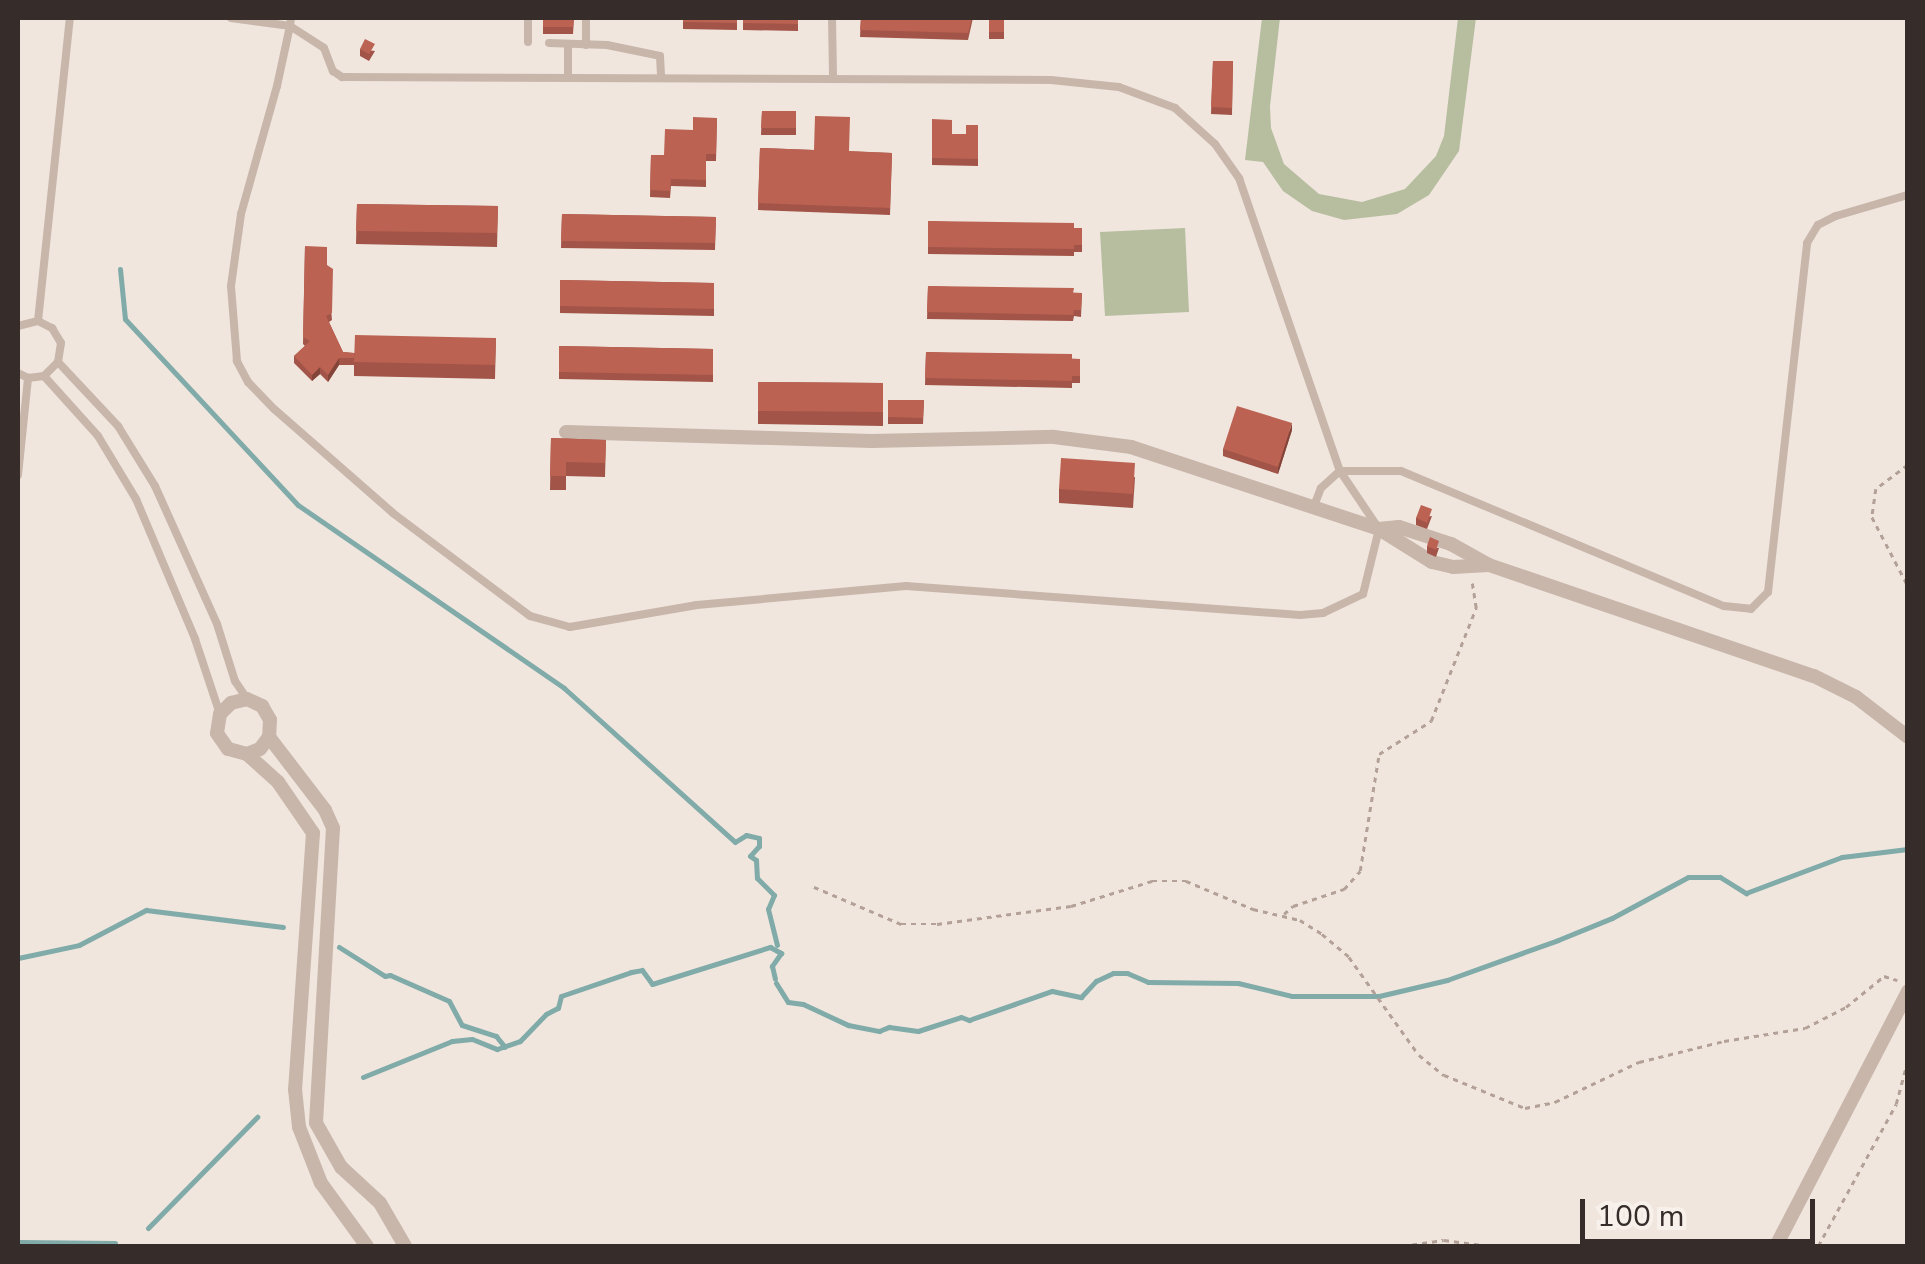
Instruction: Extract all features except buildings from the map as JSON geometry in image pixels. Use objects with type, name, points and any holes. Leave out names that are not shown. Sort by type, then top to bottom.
[{"type":"street","points":[[566,432],[872,440],[1054,437],[1131,447],[1379,528],[1432,562],[1454,567],[1488,565]]},
{"type":"street","points":[[1379,528],[1399,526],[1451,544],[1488,565],[1814,676],[1856,697],[1908,737]]},
{"type":"street","points":[[247,754],[260,748],[269,737],[270,720],[262,706],[246,700],[231,702],[220,714],[217,733],[228,749],[247,754],[278,782],[312,833],[296,1089],[299,1127],[321,1183],[367,1246]]},
{"type":"street","points":[[269,737],[325,810],[333,828],[316,1123],[341,1167],[380,1203],[405,1246]]},
{"type":"street","points":[[312,833],[333,828]]},
{"type":"street","points":[[1776,1246],[1908,988]]},
{"type":"lane","points":[[38,321],[70,18]]},
{"type":"lane","points":[[231,18],[290,22],[324,48],[333,71],[342,77],[1051,80],[1120,87],[1175,108],[1215,144],[1239,178],[1340,472],[1379,528],[1363,594],[1323,613],[1300,615],[906,586],[697,606],[570,628],[530,616],[393,513],[274,410],[248,382],[237,361],[231,286],[241,214],[290,22]]},
{"type":"lane","points":[[528,18],[528,42]]},
{"type":"lane","points":[[586,18],[586,45]]},
{"type":"lane","points":[[832,18],[833,78]]},
{"type":"lane","points":[[549,43],[660,56],[660,76]]},
{"type":"lane","points":[[568,44],[568,75]]},
{"type":"lane","points":[[1314,506],[1321,488],[1340,472],[1401,471],[1724,606],[1751,609],[1768,592],[1806,243],[1818,225],[1836,216],[1908,195]]},
{"type":"lane","points":[[18,326],[38,321],[52,328],[60,343],[58,362],[44,376],[28,378],[18,373]]},
{"type":"lane","points":[[58,362],[118,426],[155,486],[217,624],[235,681],[246,700]]},
{"type":"lane","points":[[44,376],[98,436],[136,499],[195,639],[220,714]]},
{"type":"lane","points":[[18,475],[28,378]]},
{"type":"path","points":[[1908,465],[1876,489],[1872,516],[1908,586]]},
{"type":"path","points":[[1282,916],[1293,906],[1344,889],[1360,871],[1378,754],[1431,721],[1476,608],[1471,578],[1488,565]]},
{"type":"path","points":[[814,887],[901,924],[991,919],[1071,906],[1152,881],[1186,882],[1311,927],[1349,957],[1419,1054],[1444,1075],[1525,1108],[1556,1102],[1639,1062],[1805,1028],[1846,1007],[1884,976],[1908,988]]},
{"type":"path","points":[[1818,1246],[1896,1104],[1907,1063]]},
{"type":"path","points":[[1402,1246],[1444,1240],[1490,1246]]},
{"type":"green space","points":[[1262,18],[1280,18],[1270,106],[1271,128],[1284,164],[1319,194],[1362,202],[1405,189],[1436,156],[1444,136],[1458,18],[1476,18],[1459,151],[1429,195],[1397,214],[1344,220],[1312,211],[1283,191],[1263,162],[1245,160]]},
{"type":"green space","points":[[1185,228],[1189,312],[1105,316],[1100,232]]},
{"type":"waterway","points":[[120,269],[125,319],[298,505],[564,688],[735,842],[746,835],[759,838],[759,846],[750,856],[756,860],[757,878],[774,895],[768,909],[777,945]]},
{"type":"waterway","points":[[776,983],[788,1002],[803,1004],[848,1025],[879,1031],[889,1027],[918,1031],[961,1017],[969,1020],[1052,991],[1081,997],[1096,981],[1113,973],[1127,973],[1148,982],[1238,983],[1292,996],[1379,996],[1447,980],[1558,940],[1612,918],[1688,877],[1720,877],[1746,893],[1842,857],[1908,849]]},
{"type":"waterway","points":[[18,958],[79,945],[146,910],[283,927]]},
{"type":"waterway","points":[[339,947],[385,976],[449,1001],[462,1025],[496,1036],[505,1047]]},
{"type":"waterway","points":[[363,1077],[452,1041],[472,1039],[497,1049],[520,1041],[546,1014],[558,1008],[561,996],[631,972],[642,970],[652,984],[770,947],[781,953],[772,966],[775,979]]},
{"type":"waterway","points":[[148,1228],[257,1117]]},
{"type":"waterway","points":[[18,1242],[115,1243]]}]
